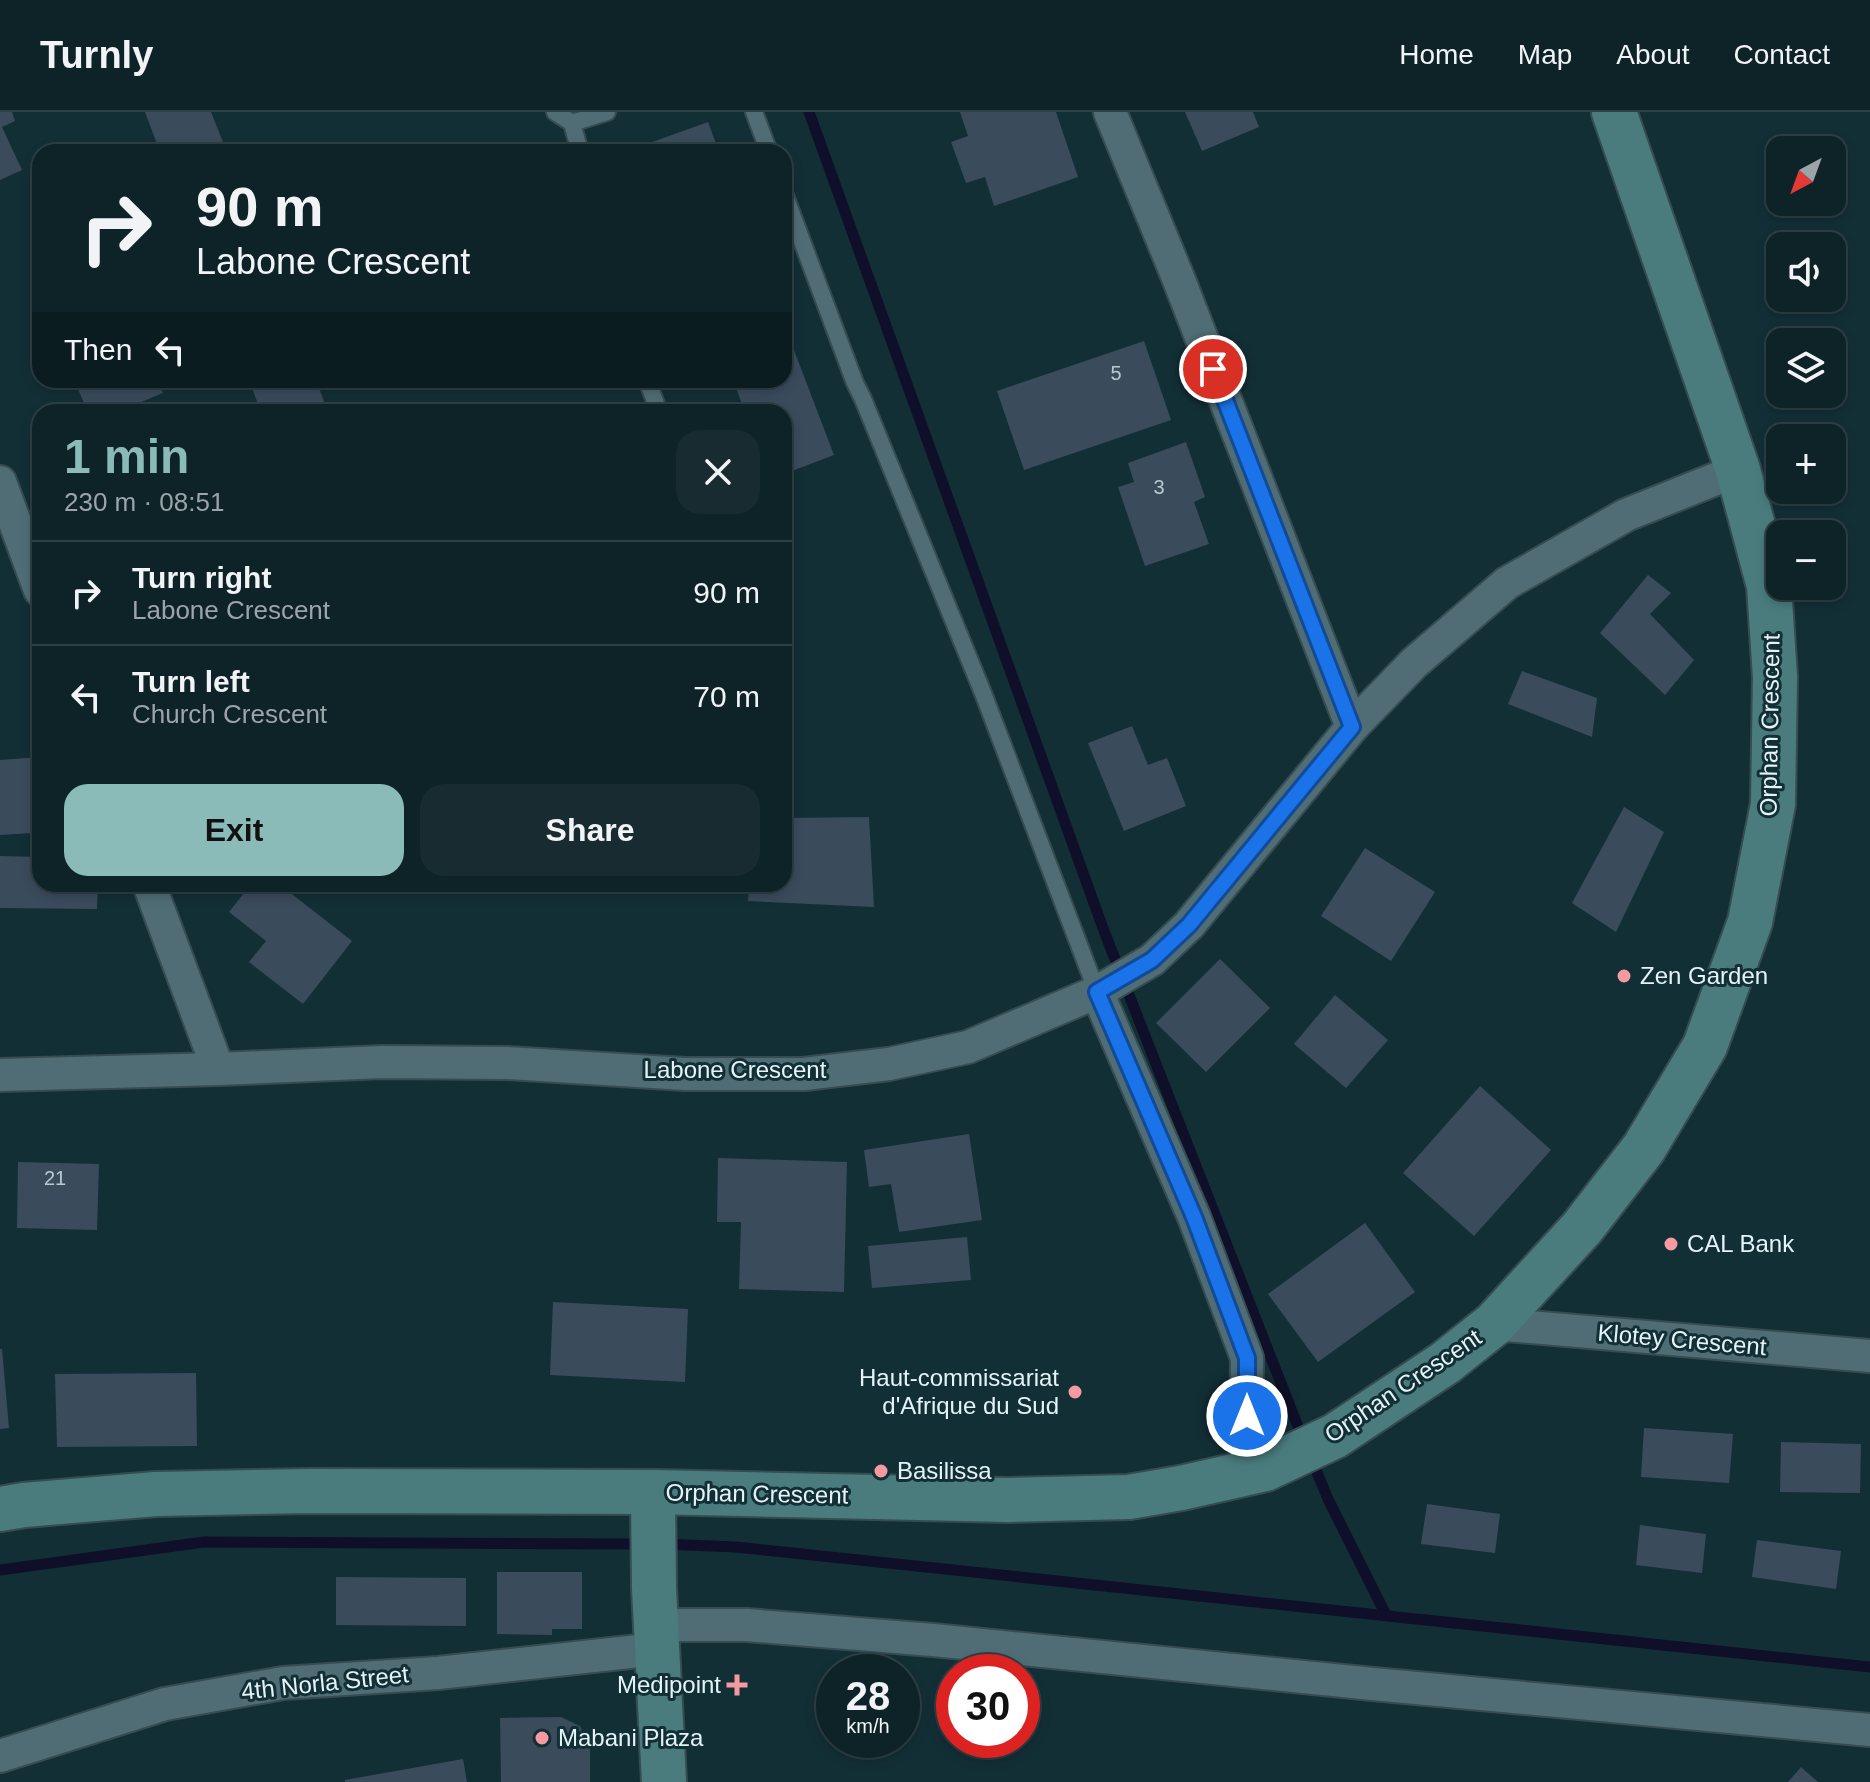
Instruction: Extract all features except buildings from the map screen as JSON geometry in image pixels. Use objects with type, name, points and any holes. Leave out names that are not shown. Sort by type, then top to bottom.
[{"type":"street","points":[[1110,112],[1179,280],[1352,727]]},
{"type":"street","name":"Orphan Crescent","points":[[0,1509],[172,1494],[310,1491],[653,1506],[1129,1497],[1256,1472],[1335,1436],[1445,1363],[1494,1324],[1582,1228],[1644,1148],[1705,1046],[1750,922],[1773,804],[1775,677],[1769,586],[1738,470],[1614,112]]},
{"type":"street","name":"Labone Crescent","points":[[0,1075],[382,1062],[507,1063],[685,1074],[804,1074],[889,1064],[968,1047],[1097,992],[1152,960],[1189,925],[1352,727],[1414,663],[1507,583],[1626,515],[1738,470]]},
{"type":"street","points":[[0,482],[32,568]]},
{"type":"street","points":[[152,892],[218,1069]]},
{"type":"street","points":[[1097,992],[1194,1217],[1247,1358],[1256,1472]]},
{"type":"street","name":"Klotey Crescent","points":[[1494,1324],[1870,1356]]},
{"type":"street","points":[[653,1506],[664,1782]]},
{"type":"street","name":"4th Norla Street","points":[[0,1756],[165,1704],[283,1683],[438,1673],[656,1621],[933,1640],[1870,1730]]},
{"type":"lane","points":[[555,112],[572,123],[578,144]]},
{"type":"lane","points":[[572,123],[607,112]]},
{"type":"lane","points":[[754,112],[766,144]]},
{"type":"lane","points":[[792,214],[855,383],[977,678],[1097,992]]},
{"type":"waterway","points":[[809,112],[1104,931],[1304,1442]]},
{"type":"waterway","points":[[1311,1458],[1386,1615]]},
{"type":"waterway","points":[[0,1570],[204,1542],[645,1544]]},
{"type":"waterway","points":[[663,1544],[736,1547],[1870,1667]]},
{"type":"place","name":"Zen Garden","points":[[1624,976]]},
{"type":"place","name":"CAL Bank","points":[[1671,1244]]},
{"type":"place","name":"Haut-commissariat d'Afrique du Sud","points":[[1075,1392]]},
{"type":"place","name":"Basilissa","points":[[881,1471]]},
{"type":"place","name":"Medipoint","points":[[737,1685]]},
{"type":"place","name":"Mabani Plaza","points":[[542,1738]]},
{"type":"route","points":[[1213,369],[1352,727],[1189,925],[1152,960],[1097,992],[1194,1217],[1247,1358],[1247,1416]]}]
